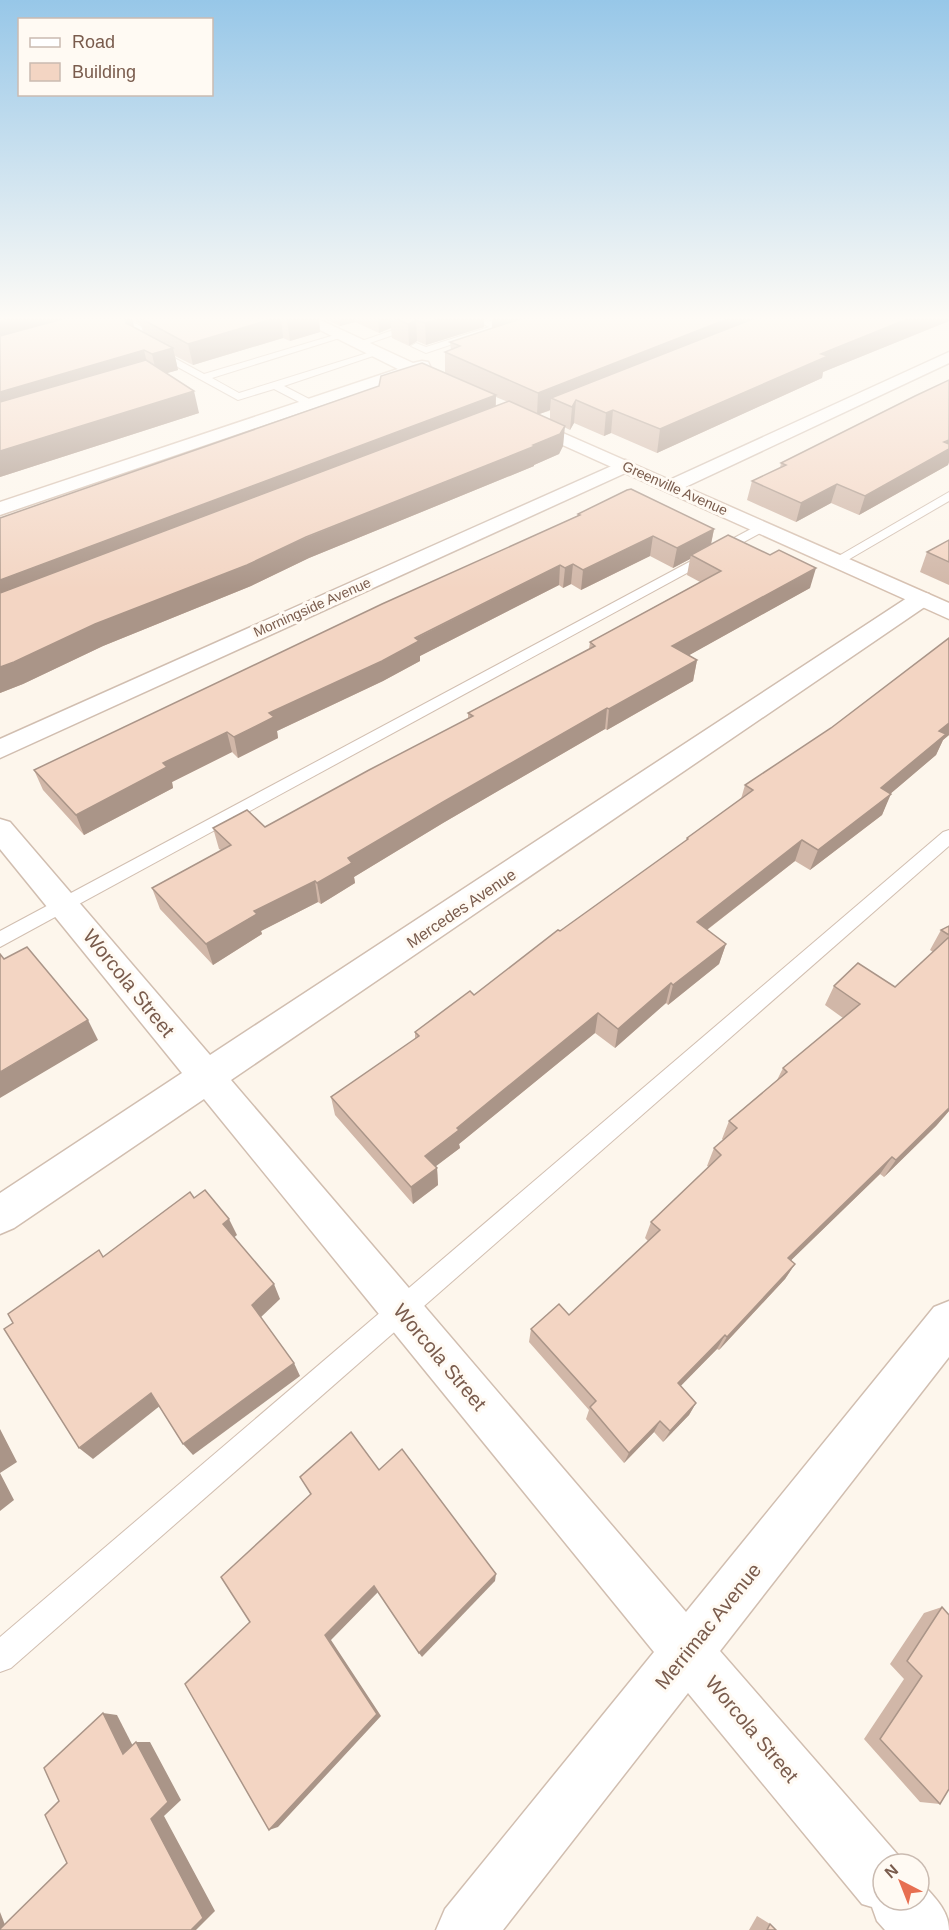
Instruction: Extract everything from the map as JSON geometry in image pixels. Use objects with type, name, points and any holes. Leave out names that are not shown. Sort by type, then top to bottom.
[{"type":"street","points":[[0,508],[294,408]]},
{"type":"street","points":[[672,486],[839,408]]},
{"type":"street","name":"Greenville Avenue","points":[[501,410],[538,419],[625,465],[935,606]]},
{"type":"street","name":"Morningside Avenue","points":[[0,749],[625,465]]},
{"type":"street","name":"Mercedes Avenue","points":[[0,1215],[207,1078],[935,606]]},
{"type":"street","name":"Worcola Street","points":[[0,829],[687,1652],[871,1869]]},
{"type":"street","name":"Merrimac Avenue","points":[[466,1930],[949,1322]]},
{"type":"street","points":[[908,1912],[923,1930]]},
{"type":"lane","points":[[836,561],[949,496]]},
{"type":"lane","points":[[0,940],[762,527]]},
{"type":"lane","points":[[0,1657],[949,836]]},
{"type":"building","points":[[0,408],[139,408],[0,451]]},
{"type":"building","points":[[316,408],[461,408],[0,580],[0,518]]},
{"type":"building","points":[[490,408],[525,408],[565,426],[560,434],[533,445],[535,446],[306,537],[247,565],[95,624],[0,667],[0,593]]},
{"type":"building","points":[[595,408],[708,408],[660,429],[613,410],[606,413]]},
{"type":"building","points":[[891,408],[949,408],[949,440],[944,442],[949,444],[949,449],[865,496],[837,484],[801,503],[752,481],[786,465],[781,463]]},
{"type":"building","points":[[631,489],[714,529],[677,548],[653,536],[583,570],[573,564],[565,568],[560,565],[415,638],[419,641],[382,661],[269,713],[274,717],[234,737],[227,732],[163,763],[167,767],[76,815],[34,770],[382,604],[580,515],[578,514]]},
{"type":"building","points":[[728,535],[770,555],[779,550],[816,568],[672,646],[697,660],[609,709],[607,708],[443,802],[348,858],[352,863],[317,883],[315,881],[254,911],[257,914],[206,944],[152,888],[231,845],[213,828],[247,810],[265,827],[473,716],[468,713],[595,646],[590,642],[721,571],[691,555]]},
{"type":"building","points":[[949,540],[949,562],[927,552]]},
{"type":"building","points":[[949,638],[949,723],[939,731],[946,734],[881,788],[891,794],[818,850],[802,840],[697,922],[726,944],[673,985],[671,983],[618,1029],[598,1013],[425,1156],[437,1168],[411,1187],[331,1097],[419,1036],[415,1032],[470,991],[474,995],[558,930],[560,931],[688,839],[753,790],[745,785],[831,728]]},
{"type":"building","points":[[949,926],[949,935],[941,930]]},
{"type":"building","points":[[949,937],[949,1108],[896,1160],[892,1157],[788,1258],[795,1264],[727,1337],[725,1335],[678,1383],[696,1403],[670,1431],[660,1421],[629,1453],[590,1407],[596,1401],[531,1329],[559,1304],[569,1315],[660,1230],[651,1222],[721,1155],[714,1148],[737,1128],[729,1121],[787,1072],[783,1068],[860,1004],[834,986],[858,963],[895,987]]},
{"type":"building","points":[[27,947],[88,1020],[0,1072],[0,954],[4,959]]},
{"type":"building","points":[[205,1190],[229,1219],[223,1224],[274,1284],[252,1305],[294,1363],[183,1444],[151,1393],[79,1448],[4,1329],[13,1323],[8,1314],[99,1250],[103,1257],[190,1192],[194,1198]]},
{"type":"building","points":[[351,1432],[379,1470],[402,1449],[496,1574],[419,1653],[374,1586],[325,1635],[377,1714],[269,1830],[185,1684],[250,1622],[221,1577],[311,1494],[300,1477]]},
{"type":"building","points":[[942,1607],[949,1615],[949,1789],[940,1804],[880,1739],[922,1676],[907,1661]]},
{"type":"building","points":[[103,1713],[123,1754],[136,1742],[168,1802],[151,1819],[203,1918],[191,1930],[0,1930],[67,1863],[45,1815],[59,1801],[44,1768]]},
{"type":"building","points":[[770,1924],[776,1930],[767,1930]]}]
